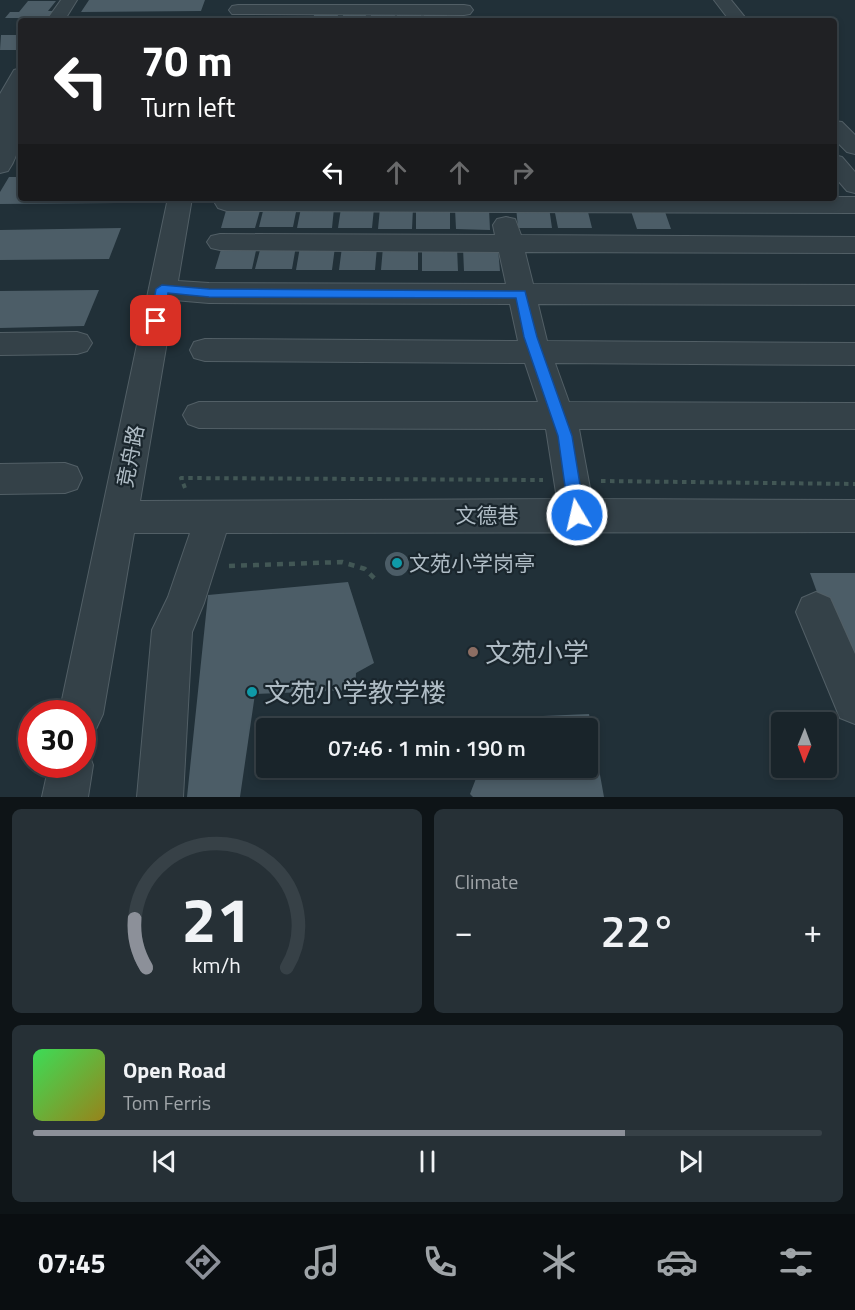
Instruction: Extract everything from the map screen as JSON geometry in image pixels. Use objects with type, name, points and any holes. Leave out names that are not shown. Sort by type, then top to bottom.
[{"type":"street","points":[[57,18],[69,0]]},
{"type":"street","points":[[722,0],[737,18]]},
{"type":"street","points":[[237,10],[464,10]]},
{"type":"street","points":[[0,166],[11,132],[10,94],[18,79]]},
{"type":"street","points":[[839,125],[855,147]]},
{"type":"street","name":"竞舟路","points":[[84,700],[179,201]]},
{"type":"street","points":[[501,201],[531,337],[565,436],[577,515]]},
{"type":"street","points":[[227,203],[501,201],[855,205]]},
{"type":"street","points":[[220,242],[855,245]]},
{"type":"street","points":[[162,289],[209,293],[855,295]]},
{"type":"street","points":[[0,344],[76,343]]},
{"type":"street","points":[[205,350],[855,354]]},
{"type":"street","points":[[199,415],[855,416]]},
{"type":"street","points":[[0,479],[65,478]]},
{"type":"street","name":"文德巷","points":[[119,517],[855,516]]},
{"type":"street","points":[[160,797],[172,630],[186,603],[206,517]]},
{"type":"street","points":[[816,612],[855,702]]},
{"type":"street","points":[[65,797],[69,778]]},
{"type":"path","points":[[206,517],[181,478],[855,484]]},
{"type":"path","points":[[195,569],[259,564],[342,562],[365,569],[375,579]]},
{"type":"building","points":[[89,0],[205,0],[201,11],[81,12]]},
{"type":"building","points":[[28,1],[56,1],[48,11],[57,11],[52,18],[5,18],[10,12],[19,12]]},
{"type":"building","points":[[397,14],[421,14],[421,18],[397,18]]},
{"type":"building","points":[[314,15],[338,15],[338,18],[314,18]]},
{"type":"building","points":[[343,15],[366,15],[366,18],[342,18]]},
{"type":"building","points":[[371,15],[395,15],[394,18],[370,18]]},
{"type":"building","points":[[424,15],[447,15],[447,18],[424,18]]},
{"type":"building","points":[[468,16],[492,16],[492,18],[468,18]]},
{"type":"building","points":[[497,16],[520,16],[520,18],[497,18]]},
{"type":"building","points":[[525,16],[549,16],[549,18],[525,18]]},
{"type":"building","points":[[551,16],[575,16],[575,18],[552,18]]},
{"type":"building","points":[[578,16],[601,16],[602,18],[578,18]]},
{"type":"building","points":[[606,16],[630,16],[631,18],[607,18]]},
{"type":"building","points":[[634,16],[657,16],[658,18],[635,18]]},
{"type":"building","points":[[660,16],[684,16],[685,18],[661,18]]},
{"type":"building","points":[[688,17],[712,18],[689,18]]},
{"type":"building","points":[[1,35],[18,35],[18,50],[0,50]]},
{"type":"building","points":[[9,177],[18,177],[18,201],[119,201],[118,203],[0,204],[0,192]]},
{"type":"building","points":[[227,207],[261,207],[255,228],[221,228]]},
{"type":"building","points":[[264,207],[297,207],[293,227],[259,227]]},
{"type":"building","points":[[516,207],[549,207],[552,228],[518,228]]},
{"type":"building","points":[[301,208],[334,208],[332,228],[297,228]]},
{"type":"building","points":[[341,208],[374,208],[372,228],[338,228]]},
{"type":"building","points":[[380,208],[413,208],[412,229],[378,229]]},
{"type":"building","points":[[416,208],[450,209],[450,229],[416,229]]},
{"type":"building","points":[[554,208],[587,208],[592,228],[558,228]]},
{"type":"building","points":[[630,208],[664,209],[671,229],[637,229]]},
{"type":"building","points":[[455,209],[489,209],[490,230],[456,229]]},
{"type":"building","points":[[121,228],[109,259],[0,260],[0,230]]},
{"type":"building","points":[[222,246],[257,246],[252,269],[215,269]]},
{"type":"building","points":[[261,246],[296,246],[292,269],[255,269]]},
{"type":"building","points":[[300,247],[335,247],[332,270],[296,270]]},
{"type":"building","points":[[342,247],[377,247],[375,270],[339,270]]},
{"type":"building","points":[[383,247],[418,247],[418,270],[381,270]]},
{"type":"building","points":[[457,247],[458,271],[422,271],[422,248]]},
{"type":"building","points":[[463,248],[498,248],[500,271],[464,271]]},
{"type":"building","points":[[99,290],[84,326],[0,328],[0,291]]},
{"type":"building","name":"文苑小学岗亭","points":[[397,552],[406,555],[409,564],[406,573],[397,576],[388,573],[385,564],[388,555]]},
{"type":"building","points":[[810,573],[855,573],[855,653],[839,653]]},
{"type":"building","name":"文苑小学教学楼","points":[[348,582],[374,663],[356,673],[355,690],[255,694],[240,797],[187,797],[208,595]]},
{"type":"building","points":[[589,714],[590,718],[498,718]]},
{"type":"building","points":[[598,764],[604,797],[473,797],[470,794],[476,778],[598,778]]},
{"type":"place","name":"文苑小学岗亭","points":[[397,563]]},
{"type":"place","name":"文苑小学","points":[[473,652]]},
{"type":"place","name":"文苑小学教学楼","points":[[252,692]]},
{"type":"route","points":[[156,321],[162,289],[209,293],[521,294],[531,337],[565,436],[577,515]]}]
